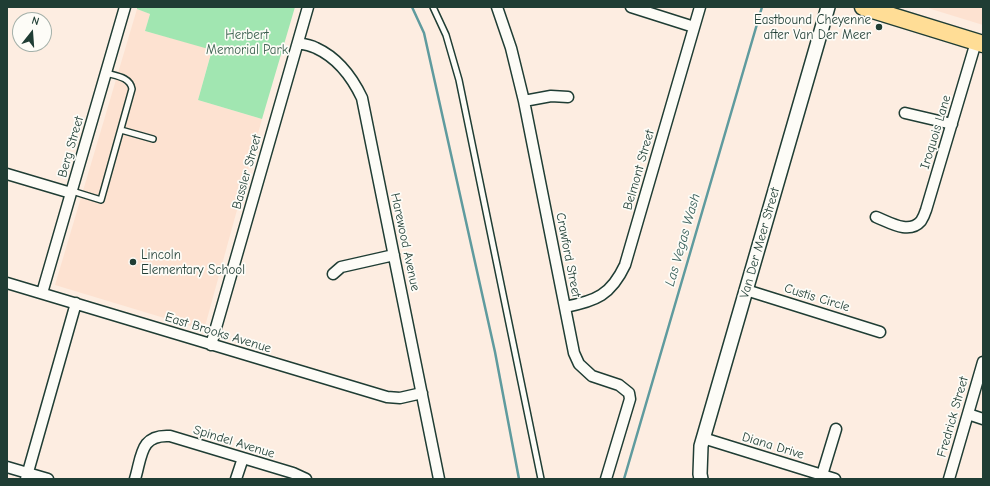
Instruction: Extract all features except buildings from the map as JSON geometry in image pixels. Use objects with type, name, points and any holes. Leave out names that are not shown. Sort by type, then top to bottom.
[{"type":"main road","points":[[863,7],[980,43]]},
{"type":"street","name":"Berg Street","points":[[42,294],[125,7]]},
{"type":"street","name":"Bassler Street","points":[[211,344],[308,7]]},
{"type":"street","name":"Crawford Street","points":[[497,7],[524,101],[574,353],[579,364],[592,376],[619,385],[629,393],[630,399],[606,479]]},
{"type":"street","points":[[631,7],[694,27]]},
{"type":"street","name":"Belmont Street","points":[[565,307],[589,302],[610,289],[619,278],[625,265],[700,7]]},
{"type":"street","name":"Van Der Meer Street","points":[[701,479],[701,446],[703,438],[828,7]]},
{"type":"street","name":"Harewood Avenue","points":[[298,43],[316,48],[338,62],[354,82],[362,98],[440,479]]},
{"type":"street","name":"Iroquois Lane","points":[[876,217],[902,227],[915,226],[922,221],[952,124],[980,43]]},
{"type":"street","points":[[524,101],[552,96],[568,96]]},
{"type":"street","points":[[905,113],[952,124]]},
{"type":"street","points":[[7,174],[71,192]]},
{"type":"street","points":[[333,274],[341,267],[394,255]]},
{"type":"street","name":"East Brooks Avenue","points":[[7,283],[387,396],[400,398],[422,393]]},
{"type":"street","name":"Custis Circle","points":[[746,290],[880,332]]},
{"type":"street","points":[[27,476],[76,304]]},
{"type":"street","name":"Fredrick Street","points":[[949,479],[983,362]]},
{"type":"street","points":[[968,414],[983,418]]},
{"type":"street","points":[[822,475],[836,429]]},
{"type":"street","name":"Spindel Avenue","points":[[135,479],[146,443],[152,438],[160,435],[170,436],[306,479]]},
{"type":"street","name":"Diana Drive","points":[[703,438],[835,479]]},
{"type":"street","points":[[236,479],[242,458]]},
{"type":"street","points":[[7,467],[27,476],[48,479]]},
{"type":"lane","points":[[433,7],[446,35],[459,80],[541,479]]},
{"type":"lane","points":[[71,192],[101,200],[132,94],[132,85],[130,82],[123,78],[106,73]]},
{"type":"lane","points":[[121,130],[153,139]]},
{"type":"shaded area","points":[[927,7],[983,7],[983,25],[931,9]]},
{"type":"shaded area","points":[[137,9],[150,14],[145,31],[212,49],[198,100],[262,119],[204,330],[55,285]]},
{"type":"green space","name":"Herbert Memorial Park","points":[[137,7],[295,7],[262,119],[198,100],[212,50],[145,31],[150,14],[137,9]]},
{"type":"waterway","name":"Las Vegas Wash","points":[[412,7],[424,33],[495,352],[519,479]]},
{"type":"waterway","name":"Las Vegas Wash","points":[[624,479],[762,7]]},
{"type":"place","name":"Eastbound Cheyenne after Van Der Meer","points":[[879,27]]},
{"type":"place","name":"Lincoln Elementary School","points":[[133,262]]}]
